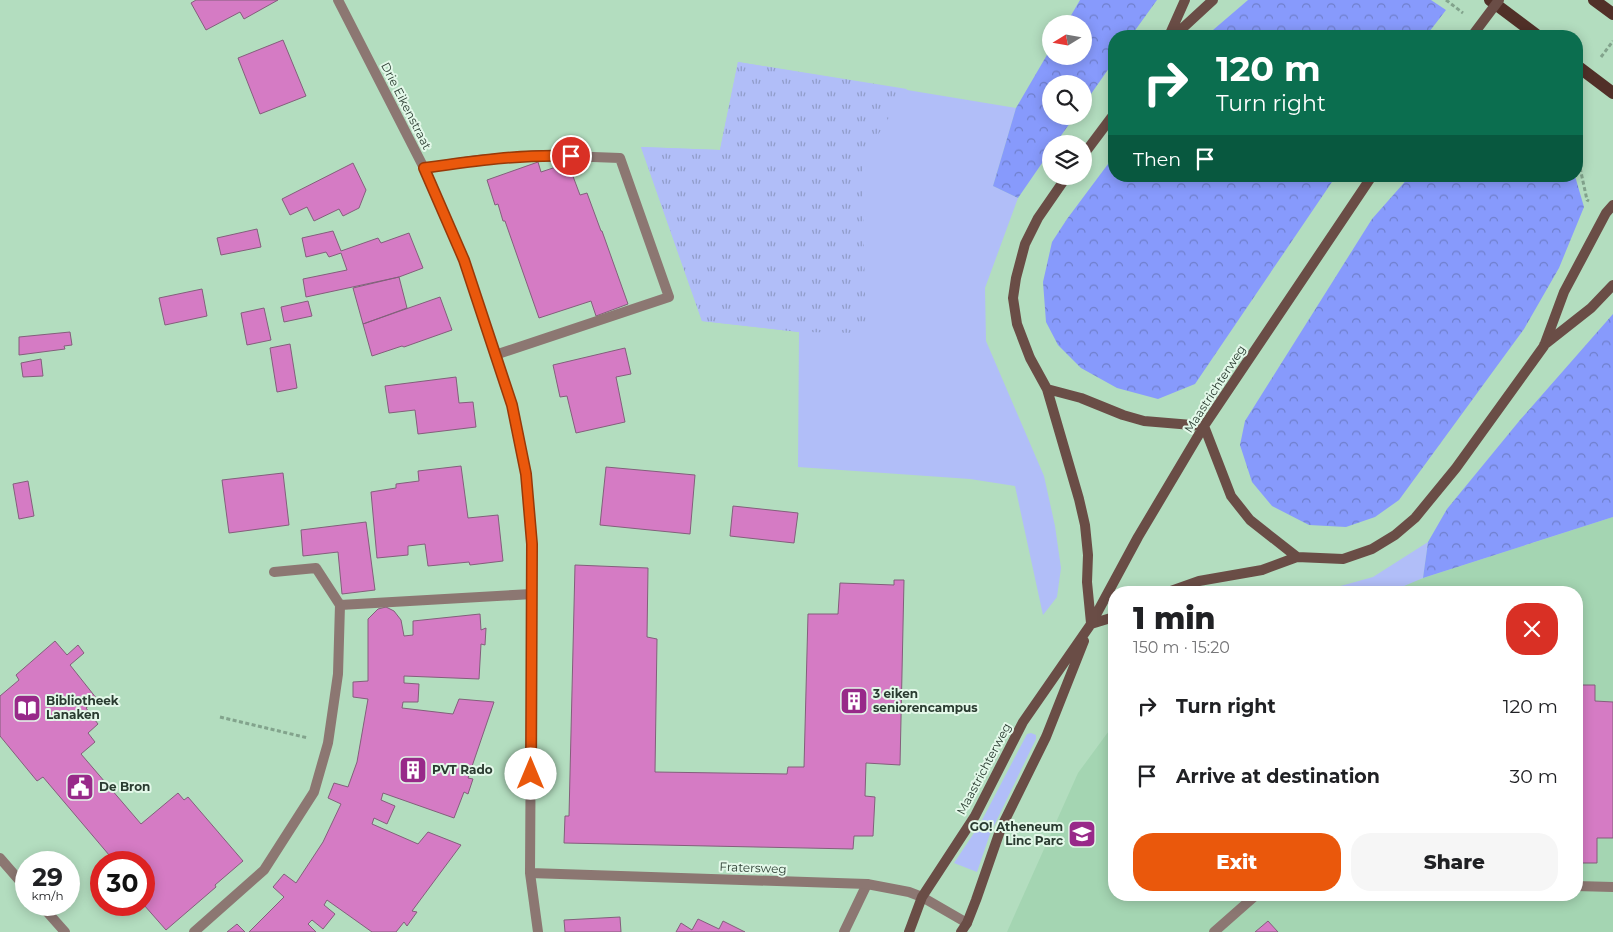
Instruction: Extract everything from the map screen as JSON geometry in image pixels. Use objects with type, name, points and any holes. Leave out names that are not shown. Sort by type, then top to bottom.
[{"type":"main road","points":[[1172,30],[1185,0]]},
{"type":"main road","points":[[1180,30],[1213,0]]},
{"type":"main road","points":[[1490,0],[1530,30]]},
{"type":"main road","points":[[1476,30],[1499,0]]},
{"type":"main road","points":[[1594,0],[1613,14]]},
{"type":"main road","points":[[1583,70],[1613,93]]},
{"type":"main road","points":[[1092,143],[1108,122]]},
{"type":"main road","name":"Maastrichterweg","points":[[1112,586],[1138,537],[1204,426],[1368,182]]},
{"type":"main road","points":[[1061,185],[1038,218],[1025,244],[1013,298],[1017,324],[1030,358],[1048,389],[1072,470],[1085,525],[1088,555],[1087,582],[1092,624],[1108,619]]},
{"type":"main road","points":[[1544,346],[1564,292],[1610,209]]},
{"type":"main road","points":[[1185,586],[1199,581],[1262,570],[1297,557],[1343,559],[1372,549],[1395,535],[1415,518],[1456,468],[1544,346],[1591,308],[1613,285]]},
{"type":"main road","points":[[1048,389],[1081,398],[1123,415],[1144,421],[1204,426],[1231,496],[1250,520],[1297,557]]},
{"type":"main road","name":"Maastrichterweg","points":[[960,932],[967,923],[1001,828],[1046,737],[1092,624],[1108,594]]},
{"type":"main road","name":"Maastrichterweg","points":[[909,932],[922,897],[975,816],[1023,722],[1092,624]]},
{"type":"street","name":"Drie Eikenstraat","points":[[338,0],[424,168],[464,260],[512,405],[526,474],[532,544],[530,874],[538,932]]},
{"type":"street","points":[[424,168],[478,160],[539,155],[620,158],[669,297],[495,355]]},
{"type":"street","points":[[194,932],[264,870],[314,792],[328,743],[338,674],[340,605],[316,568],[274,572]]},
{"type":"street","points":[[340,605],[532,594]]},
{"type":"street","points":[[0,858],[15,875]]},
{"type":"street","name":"Fratersweg","points":[[530,874],[867,884],[909,892],[922,897],[967,923]]},
{"type":"street","points":[[844,932],[867,884]]},
{"type":"street","points":[[1583,886],[1613,887]]},
{"type":"street","points":[[1214,932],[1249,901]]},
{"type":"street","points":[[51,916],[65,932]]},
{"type":"path","points":[[1583,181],[1587,200],[1610,209]]},
{"type":"path","points":[[220,717],[328,743]]},
{"type":"shaded area","points":[[1613,517],[1613,932],[1007,932],[1078,773],[1108,732],[1108,901],[1583,901],[1583,586],[1399,586]]},
{"type":"green space","points":[[1080,0],[1157,0],[1135,30],[1108,30],[1108,70],[1092,93],[1092,75],[1042,75],[1042,125],[1069,125],[1061,135],[1042,135],[1042,163],[1018,198],[993,186],[1016,108],[1042,63],[1042,65],[1092,65],[1092,15],[1071,15]]},
{"type":"green space","points":[[1248,0],[1431,0],[1446,10],[1431,30],[1213,30]]},
{"type":"green space","points":[[738,62],[1016,108],[993,186],[1018,198],[985,288],[986,341],[1044,476],[1055,526],[1061,568],[1057,597],[1043,615],[1015,486],[970,479],[798,467],[799,332],[702,321],[641,147],[720,150]]},
{"type":"green space","points":[[738,62],[907,89],[862,160],[866,333],[799,332],[702,321],[641,147],[720,150]]},
{"type":"green space","points":[[1108,164],[1108,182],[1332,182],[1195,384],[1158,399],[1117,388],[1081,368],[1058,345],[1046,322],[1043,282],[1052,242]]},
{"type":"green space","points":[[1405,182],[1577,182],[1584,207],[1559,268],[1524,329],[1399,500],[1375,517],[1346,527],[1309,525],[1272,506],[1252,482],[1240,445],[1245,421],[1372,219]]},
{"type":"green space","points":[[1613,314],[1613,517],[1423,578],[1428,542],[1447,509],[1520,420]]},
{"type":"green space","points":[[1428,542],[1423,578],[1404,586],[1341,586],[1373,577]]},
{"type":"green space","points":[[1027,734],[1036,735],[1036,739],[990,834],[977,872],[954,863],[980,824]]},
{"type":"building","points":[[196,0],[278,0],[244,19],[240,12],[206,30],[191,3]]},
{"type":"building","points":[[283,40],[306,96],[260,114],[238,58]]},
{"type":"building","points":[[538,162],[541,172],[568,163],[580,195],[587,193],[628,304],[596,316],[591,301],[539,318],[505,221],[503,221],[498,204],[495,205],[487,180]]},
{"type":"building","points":[[353,163],[366,190],[359,208],[343,216],[339,209],[314,221],[307,207],[290,215],[282,199]]},
{"type":"building","points":[[257,229],[261,247],[221,255],[217,238]]},
{"type":"building","points":[[333,231],[341,251],[378,238],[381,243],[409,233],[423,268],[399,277],[306,297],[303,279],[347,270],[341,253],[329,257],[326,252],[306,257],[302,238]]},
{"type":"building","points":[[399,277],[407,308],[363,324],[353,288]]},
{"type":"building","points":[[202,289],[207,316],[165,325],[159,298]]},
{"type":"building","points":[[440,297],[452,330],[372,356],[363,324]]},
{"type":"building","points":[[308,301],[312,316],[284,322],[281,307]]},
{"type":"building","points":[[264,308],[271,340],[247,345],[241,313]]},
{"type":"building","points":[[70,332],[72,345],[64,346],[65,349],[19,355],[19,337]]},
{"type":"building","points":[[290,344],[297,388],[277,392],[270,348]]},
{"type":"building","points":[[625,348],[631,374],[616,377],[625,422],[576,433],[567,396],[560,397],[553,365]]},
{"type":"building","points":[[41,359],[43,376],[23,377],[21,363]]},
{"type":"building","points":[[456,377],[459,403],[473,402],[476,427],[418,434],[415,410],[389,413],[385,386]]},
{"type":"building","points":[[461,466],[468,518],[498,515],[503,561],[470,565],[469,562],[428,566],[425,544],[408,546],[408,555],[377,558],[371,492],[396,488],[396,484],[419,481],[418,471]]},
{"type":"building","points":[[606,467],[695,475],[690,534],[600,525]]},
{"type":"building","points":[[283,473],[289,525],[229,533],[222,480]]},
{"type":"building","points":[[28,481],[34,516],[19,519],[13,484]]},
{"type":"building","points":[[733,506],[798,513],[794,543],[730,536]]},
{"type":"building","points":[[366,522],[375,590],[342,594],[338,552],[303,556],[301,530]]},
{"type":"building","name":"3 eiken seniorencampus","points":[[575,565],[648,568],[647,637],[657,639],[655,772],[787,774],[788,767],[804,767],[808,614],[838,614],[840,583],[894,585],[894,580],[904,580],[900,765],[866,763],[865,796],[875,797],[873,836],[854,836],[853,849],[564,843],[565,816],[569,816]]},
{"type":"building","name":"PVT Rado","points":[[386,607],[394,611],[401,620],[404,636],[413,635],[413,621],[480,614],[481,630],[486,628],[485,645],[481,644],[479,679],[404,676],[404,683],[419,684],[418,702],[403,702],[402,708],[453,714],[459,699],[494,702],[468,778],[473,779],[468,794],[464,792],[454,818],[383,793],[381,800],[395,806],[387,824],[374,818],[372,824],[418,844],[428,832],[461,845],[412,911],[417,912],[407,926],[404,922],[396,932],[372,932],[327,900],[324,905],[335,914],[323,929],[312,920],[308,924],[316,932],[249,932],[284,897],[273,887],[284,874],[296,883],[323,842],[341,804],[328,798],[334,783],[348,787],[357,762],[368,699],[353,697],[353,682],[368,681],[368,619],[378,609]]},
{"type":"building","name":"De Bron","points":[[55,641],[67,655],[78,645],[84,653],[70,665],[97,699],[86,708],[98,724],[88,733],[95,742],[81,754],[141,824],[178,793],[184,800],[188,797],[243,861],[166,930],[154,916],[155,851],[106,851],[43,777],[37,781],[0,736],[0,696],[19,680],[16,675]]},
{"type":"building","points":[[1583,685],[1595,685],[1595,701],[1613,702],[1613,838],[1597,838],[1597,863],[1583,863]]},
{"type":"building","points":[[620,917],[621,932],[565,932],[564,920]]},
{"type":"building","points":[[698,919],[719,929],[723,921],[745,932],[676,932],[681,923],[692,930]]},
{"type":"building","points":[[1268,921],[1278,932],[1255,932]]},
{"type":"building","points":[[237,924],[245,932],[227,932]]},
{"type":"place","name":"3 eiken seniorencampus","points":[[854,701]]},
{"type":"place","name":"Bibliotheek Lanaken","points":[[27,708]]},
{"type":"place","name":"PVT Rado","points":[[413,770]]},
{"type":"place","name":"De Bron","points":[[80,787]]},
{"type":"place","name":"GO! Atheneum Linc Parc","points":[[1082,834]]},
{"type":"route","points":[[531,774],[532,544],[526,474],[512,405],[464,260],[424,168],[478,160],[539,155],[571,156]]}]
